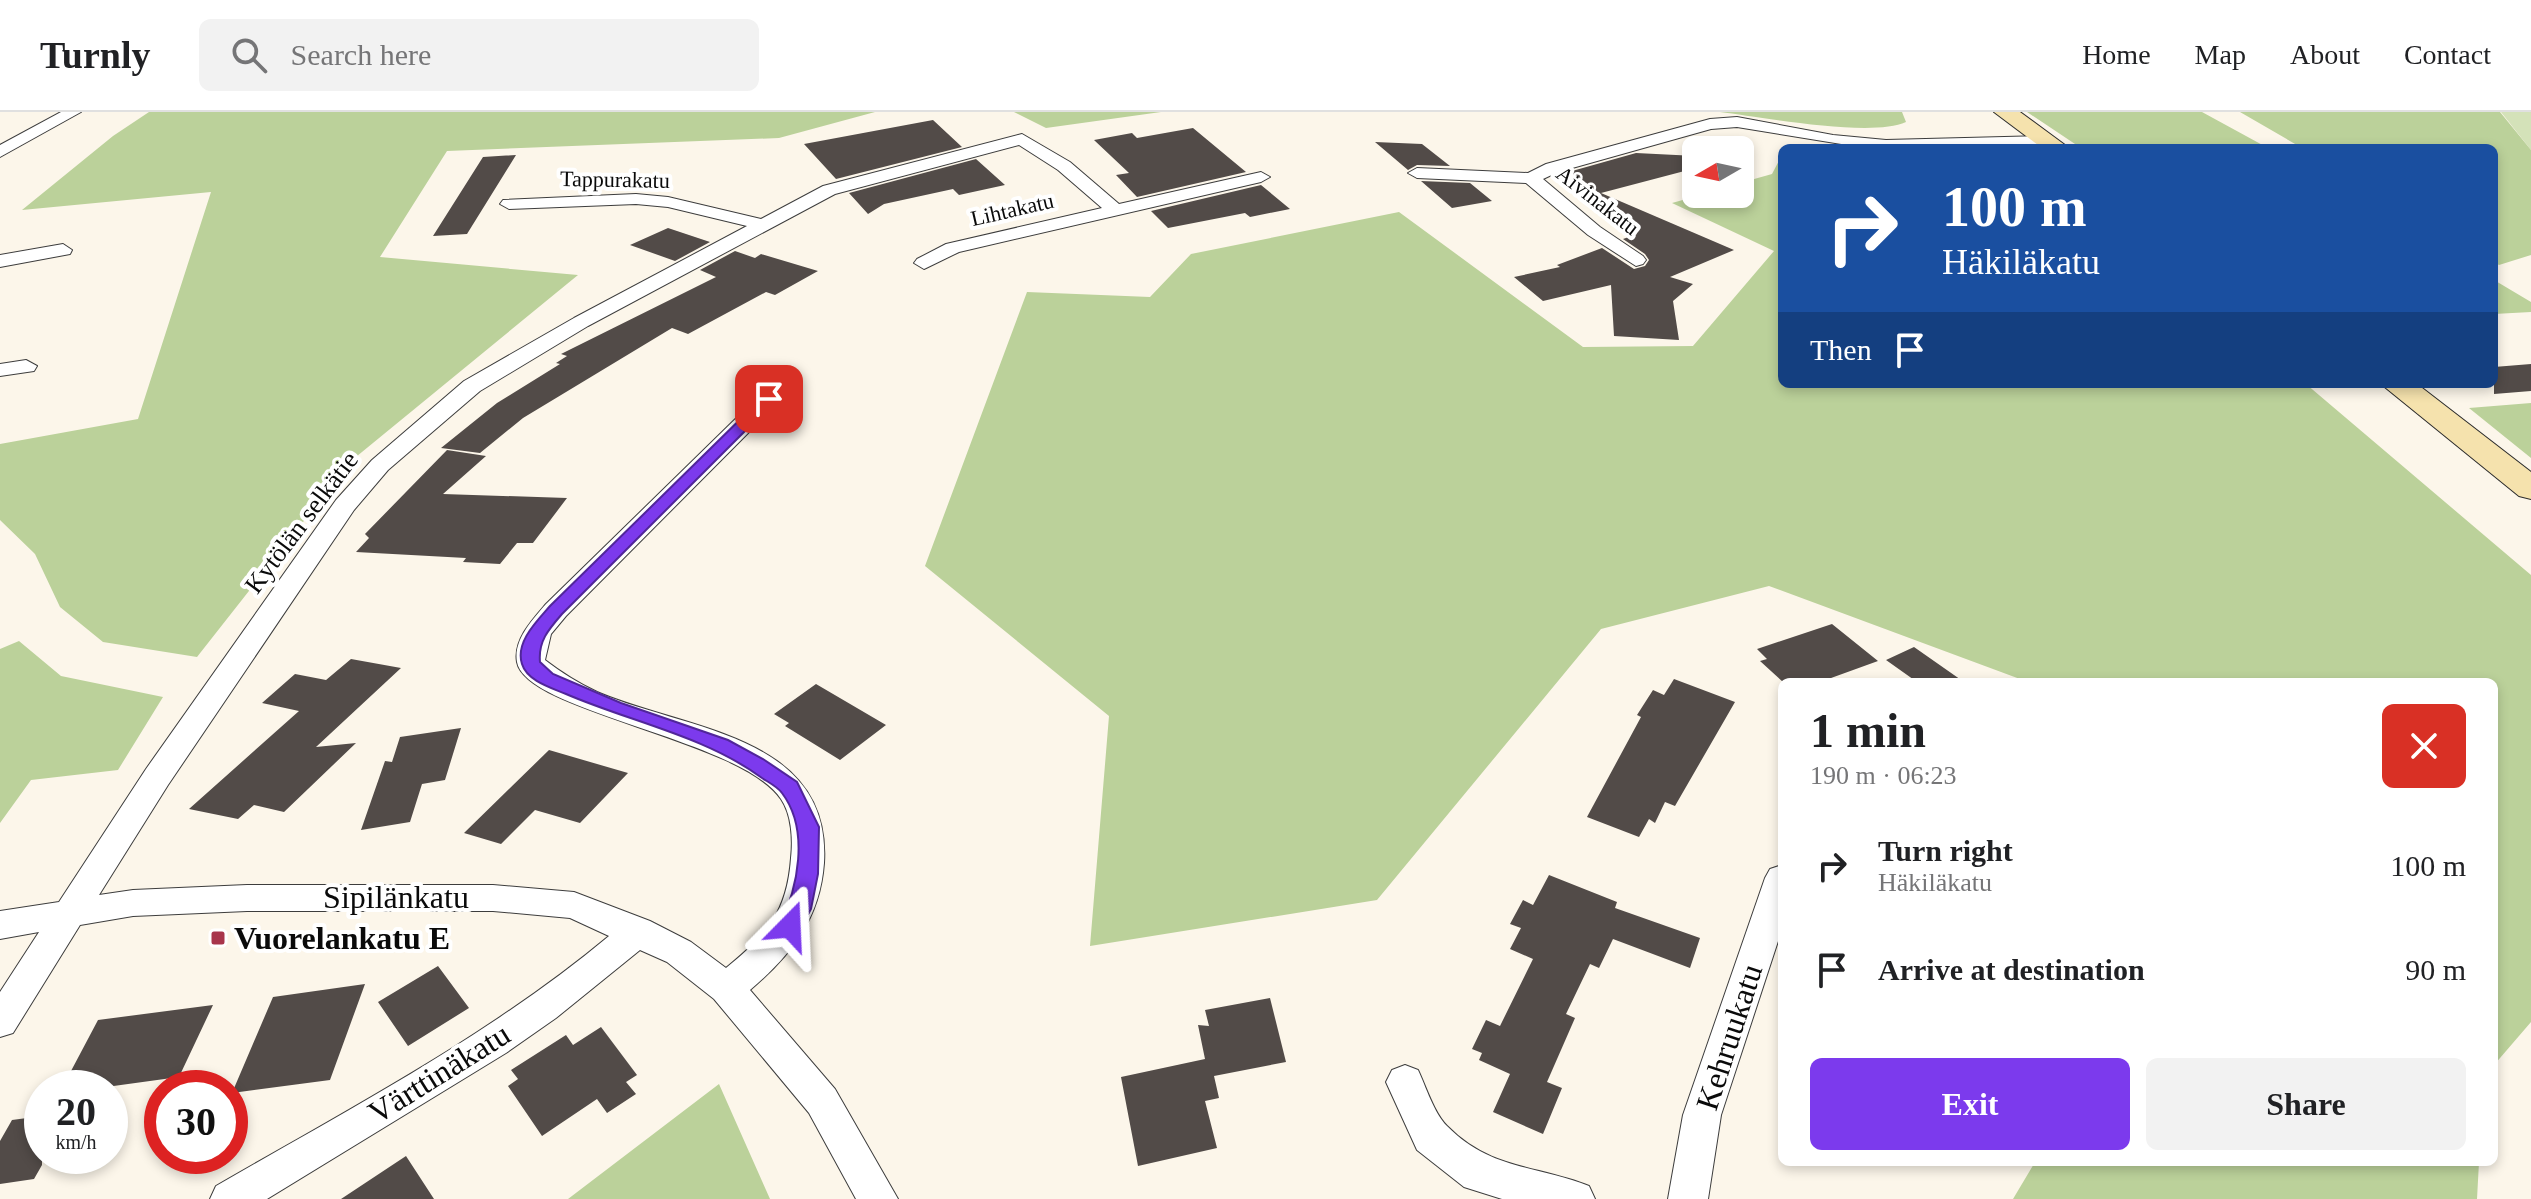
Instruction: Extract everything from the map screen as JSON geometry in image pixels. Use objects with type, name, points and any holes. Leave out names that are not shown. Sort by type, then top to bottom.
[{"type":"street","points":[[0,152],[73,112]]},
{"type":"street","points":[[2005,112],[2051,144]]},
{"type":"street","name":"Aivinakatu","points":[[1417,173],[1531,178],[1566,164],[1695,128],[1737,122],[1860,144]]},
{"type":"street","name":"Lihtakatu","points":[[1022,139],[1064,166],[1115,210]]},
{"type":"street","name":"Kytölän selkätie","points":[[0,1022],[70,911],[312,548],[380,465],[472,386],[519,356],[806,201],[855,180],[1022,139]]},
{"type":"street","name":"Lihtakatu","points":[[924,263],[953,248],[1261,177]]},
{"type":"street","name":"Aivinakatu","points":[[1531,178],[1594,231],[1636,260]]},
{"type":"street","name":"Tappurakatu","points":[[509,204],[636,199],[668,202],[765,225]]},
{"type":"street","points":[[0,261],[63,250]]},
{"type":"street","points":[[0,370],[26,366]]},
{"type":"street","points":[[2402,388],[2531,489]]},
{"type":"street","points":[[727,989],[779,943],[800,909],[807,874],[808,827],[790,787],[721,744],[586,697],[546,679],[531,664],[530,649],[538,631],[556,610],[769,399]]},
{"type":"street","name":"Kehruukatu","points":[[1688,1199],[1702,1115],[1778,890]]},
{"type":"street","name":"Sipilänkatu","points":[[0,925],[133,903],[247,898],[493,898],[574,905],[638,931],[679,952],[727,989],[822,1101],[878,1199]]},
{"type":"street","name":"Värttinäkatu","points":[[230,1199],[486,1046],[599,966],[638,931]]},
{"type":"street","points":[[1405,1082],[1431,1137],[1478,1174],[1575,1199]]},
{"type":"green space","points":[[149,112],[875,112],[779,138],[447,151],[380,257],[578,275],[351,461],[197,657],[103,642],[60,607],[35,554],[0,520],[0,444],[138,419],[211,192],[22,210],[113,136]]},
{"type":"green space","points":[[1014,112],[1161,112],[1046,128]]},
{"type":"green space","points":[[1720,112],[1902,112],[1906,122],[1868,128],[1843,127]]},
{"type":"green space","points":[[2027,112],[2202,112],[2261,144],[2075,144]]},
{"type":"green space","points":[[2240,112],[2500,112],[2531,150],[2531,255],[2498,264],[2498,144],[2295,144]]},
{"type":"green space","points":[[2501,112],[2531,112],[2531,150]]},
{"type":"green space","points":[[1778,163],[1778,388],[2311,388],[2531,575],[2531,1022],[2498,1060],[2498,678],[2017,678],[1769,586],[1601,629],[1377,900],[1090,946],[1109,716],[925,566],[1027,292],[1150,297],[1191,254],[1399,212],[1583,347],[1693,346],[1774,251],[1683,208],[1754,208],[1754,179],[1772,174]]},
{"type":"green space","points":[[2498,282],[2531,302],[2531,312],[2498,314]]},
{"type":"green space","points":[[2531,403],[2531,458],[2469,408]]},
{"type":"green space","points":[[19,641],[61,676],[163,697],[118,770],[31,780],[0,823],[0,649]]},
{"type":"green space","points":[[719,1084],[770,1199],[568,1199]]},
{"type":"green space","points":[[2033,1166],[2479,1166],[2477,1199],[2013,1199]]},
{"type":"building","points":[[933,120],[962,147],[836,179],[804,144]]},
{"type":"building","points":[[1193,128],[1246,172],[1137,197],[1116,175],[1129,173],[1094,140],[1132,133],[1137,138]]},
{"type":"building","points":[[1375,142],[1422,144],[1450,166],[1417,165],[1408,170]]},
{"type":"building","points":[[1636,153],[1682,155],[1682,172],[1601,193],[1734,250],[1670,277],[1693,284],[1673,301],[1679,340],[1614,336],[1611,285],[1543,301],[1514,277],[1560,267],[1557,265],[1602,248],[1634,269],[1645,266],[1649,260],[1623,239],[1637,234],[1594,198],[1595,195],[1591,196],[1565,173]]},
{"type":"building","points":[[516,155],[467,234],[433,236],[483,157]]},
{"type":"building","points":[[976,159],[1005,185],[959,195],[953,189],[884,204],[868,214],[849,193]]},
{"type":"building","points":[[1421,181],[1470,183],[1492,201],[1452,208]]},
{"type":"building","points":[[1261,185],[1290,209],[1250,217],[1245,213],[1168,228],[1151,211]]},
{"type":"building","points":[[668,228],[710,242],[675,261],[630,245]]},
{"type":"building","points":[[735,251],[755,258],[761,254],[818,271],[775,295],[766,292],[688,334],[672,328],[523,418],[480,453],[441,448],[497,403],[560,364],[556,363],[567,356],[561,354],[716,277],[700,270]]},
{"type":"building","points":[[2531,364],[2531,391],[2494,394],[2494,388],[2498,388],[2498,367]]},
{"type":"building","points":[[447,450],[486,456],[443,494],[567,498],[533,543],[517,543],[500,564],[463,562],[466,558],[356,552],[369,538],[365,534]]},
{"type":"building","points":[[1832,624],[1878,661],[1831,678],[1779,678],[1760,661],[1767,659],[1757,649]]},
{"type":"building","points":[[1914,647],[1958,678],[1911,678],[1886,660]]},
{"type":"building","points":[[351,659],[401,668],[316,747],[356,743],[284,812],[254,805],[238,819],[189,809],[299,711],[262,703],[295,674],[326,680]]},
{"type":"building","points":[[1674,679],[1735,702],[1675,806],[1665,802],[1655,823],[1649,819],[1639,837],[1587,817],[1641,717],[1637,715],[1653,690],[1664,695]]},
{"type":"building","points":[[816,684],[886,725],[840,760],[785,726],[789,723],[774,714]]},
{"type":"building","points":[[461,728],[445,780],[422,784],[410,822],[361,830],[385,761],[392,762],[400,737]]},
{"type":"building","points":[[549,750],[628,773],[580,823],[535,810],[501,844],[464,833]]},
{"type":"building","points":[[1549,875],[1617,902],[1615,908],[1700,938],[1690,968],[1613,939],[1599,968],[1590,964],[1566,1014],[1575,1018],[1547,1082],[1562,1088],[1543,1134],[1493,1112],[1510,1074],[1479,1060],[1482,1053],[1472,1049],[1486,1020],[1500,1026],[1533,959],[1510,949],[1521,928],[1510,924],[1523,900],[1533,905]]},
{"type":"building","points":[[438,966],[469,1008],[408,1046],[378,1002]]},
{"type":"building","points":[[365,984],[330,1080],[248,1091],[248,1070],[242,1070],[273,997]]},
{"type":"building","points":[[1270,998],[1286,1062],[1214,1076],[1219,1098],[1205,1101],[1217,1148],[1138,1166],[1121,1077],[1205,1059],[1198,1025],[1209,1026],[1205,1010]]},
{"type":"building","points":[[213,1005],[182,1070],[144,1070],[144,1082],[128,1084],[128,1070],[72,1070],[98,1020]]},
{"type":"building","points":[[601,1027],[637,1075],[626,1082],[636,1094],[607,1113],[597,1099],[542,1136],[508,1086],[518,1079],[511,1070],[566,1035],[573,1045]]},
{"type":"building","points":[[24,1118],[24,1174],[37,1174],[34,1179],[0,1184],[0,1141],[12,1120]]},
{"type":"building","points":[[406,1156],[434,1199],[341,1199]]},
{"type":"place","name":"Vuorelankatu E","points":[[218,938]]},
{"type":"route","points":[[769,399],[556,610],[538,631],[530,649],[531,664],[546,679],[614,707],[721,744],[790,787],[808,827],[807,874],[800,909],[790,926]]}]
